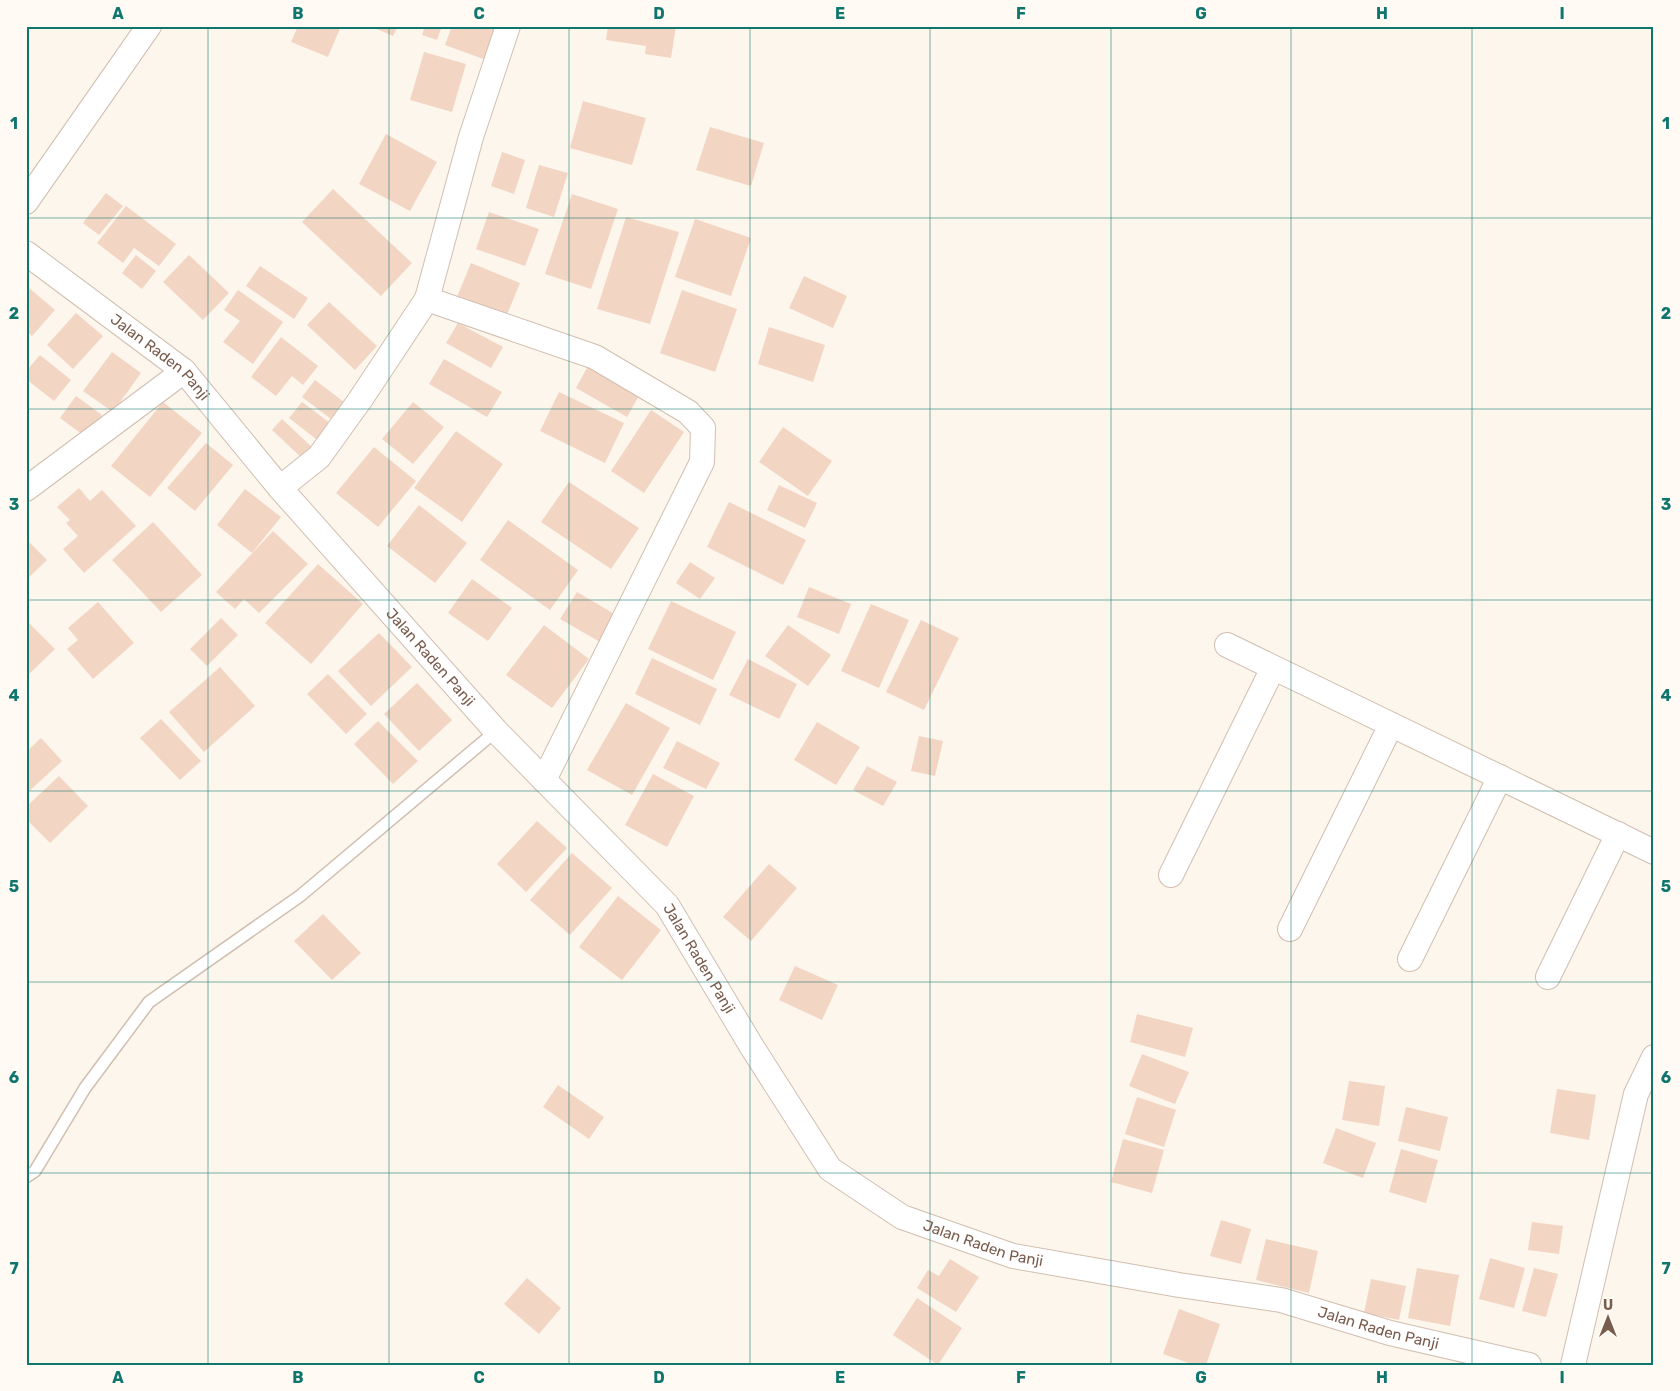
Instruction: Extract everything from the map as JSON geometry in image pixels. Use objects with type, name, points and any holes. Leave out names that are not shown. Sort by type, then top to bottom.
[{"type":"street","points":[[26,202],[149,26]]},
{"type":"street","points":[[280,488],[320,457],[426,299],[471,138],[508,26]]},
{"type":"street","name":"Jalan Raden Panji","points":[[26,253],[184,371],[280,488],[496,731],[667,905],[752,1047],[830,1169],[902,1217],[1013,1256],[1179,1285],[1282,1300],[1390,1333],[1529,1365]]},
{"type":"street","points":[[426,299],[595,357],[688,412],[703,428],[702,462],[544,780]]},
{"type":"street","points":[[26,490],[184,371]]},
{"type":"street","points":[[1227,645],[1654,852]]},
{"type":"street","points":[[1171,875],[1273,668]]},
{"type":"street","points":[[1290,930],[1391,725]]},
{"type":"street","points":[[1410,960],[1500,777]]},
{"type":"street","points":[[1548,977],[1618,834]]},
{"type":"street","points":[[1573,1365],[1636,1094],[1654,1057]]},
{"type":"lane","points":[[26,1177],[35,1171],[85,1088],[149,1002],[300,896],[496,731]]},
{"type":"building","points":[[298,26],[341,26],[328,57],[291,42]]},
{"type":"building","points":[[370,26],[398,26],[393,36]]},
{"type":"building","points":[[425,26],[442,26],[437,40],[422,35]]},
{"type":"building","points":[[452,26],[497,26],[486,60],[445,45]]},
{"type":"building","points":[[608,26],[676,26],[671,58],[645,54],[646,46],[606,40]]},
{"type":"building","points":[[424,52],[466,64],[452,112],[410,100]]},
{"type":"building","points":[[583,101],[646,118],[632,165],[570,148]]},
{"type":"building","points":[[710,127],[764,143],[751,186],[696,170]]},
{"type":"building","points":[[386,134],[437,162],[410,211],[359,184]]},
{"type":"building","points":[[502,152],[525,160],[514,194],[491,186]]},
{"type":"building","points":[[539,165],[568,173],[554,217],[526,208]]},
{"type":"building","points":[[333,189],[412,263],[381,296],[302,222]]},
{"type":"building","points":[[106,193],[123,206],[99,235],[83,223]]},
{"type":"building","points":[[572,194],[618,209],[591,289],[545,274]]},
{"type":"building","points":[[126,206],[176,244],[159,266],[134,248],[123,263],[97,243]]},
{"type":"building","points":[[489,212],[539,229],[525,266],[476,249]]},
{"type":"building","points":[[626,217],[679,232],[650,324],[597,309]]},
{"type":"building","points":[[695,219],[751,238],[731,296],[675,277]]},
{"type":"building","points":[[136,255],[156,271],[142,289],[122,273]]},
{"type":"building","points":[[189,255],[229,293],[203,320],[163,282]]},
{"type":"building","points":[[471,263],[520,283],[506,317],[457,297]]},
{"type":"building","points":[[260,266],[308,298],[294,319],[246,286]]},
{"type":"building","points":[[804,276],[847,296],[833,328],[789,308]]},
{"type":"building","points":[[28,287],[55,310],[32,336],[26,331],[26,289]]},
{"type":"building","points":[[238,290],[283,322],[253,364],[223,342],[240,321],[224,310]]},
{"type":"building","points":[[682,290],[737,309],[715,372],[660,353]]},
{"type":"building","points":[[329,302],[377,346],[355,370],[307,325]]},
{"type":"building","points":[[76,313],[103,336],[73,369],[47,345]]},
{"type":"building","points":[[458,323],[503,347],[491,368],[446,343]]},
{"type":"building","points":[[769,327],[825,345],[813,382],[758,364]]},
{"type":"building","points":[[281,337],[318,366],[303,385],[292,376],[276,396],[251,377]]},
{"type":"building","points":[[112,352],[141,373],[113,412],[83,391]]},
{"type":"building","points":[[40,355],[71,380],[54,401],[26,379],[26,371]]},
{"type":"building","points":[[444,359],[502,392],[487,417],[429,384]]},
{"type":"building","points":[[589,364],[641,392],[627,417],[576,388]]},
{"type":"building","points":[[315,380],[348,405],[335,422],[302,397]]},
{"type":"building","points":[[559,392],[624,423],[605,463],[540,431]]},
{"type":"building","points":[[76,396],[102,415],[86,437],[60,418]]},
{"type":"building","points":[[163,402],[202,433],[150,497],[111,466]]},
{"type":"building","points":[[302,402],[334,426],[321,443],[289,418]]},
{"type":"building","points":[[413,402],[444,427],[413,464],[382,439]]},
{"type":"building","points":[[651,410],[684,432],[644,493],[611,471]]},
{"type":"building","points":[[282,419],[315,450],[305,461],[272,430]]},
{"type":"building","points":[[783,427],[832,461],[808,496],[759,462]]},
{"type":"building","points":[[456,431],[503,464],[462,522],[414,488]]},
{"type":"building","points":[[206,443],[233,465],[195,511],[167,488]]},
{"type":"building","points":[[374,447],[416,481],[378,527],[336,493]]},
{"type":"building","points":[[569,482],[639,528],[611,569],[541,522]]},
{"type":"building","points":[[779,485],[817,503],[805,528],[767,510]]},
{"type":"building","points":[[79,488],[90,501],[102,490],[136,526],[84,573],[63,549],[78,536],[66,523],[70,520],[57,507]]},
{"type":"building","points":[[245,489],[281,517],[252,553],[217,525]]},
{"type":"building","points":[[729,502],[806,540],[783,585],[707,547]]},
{"type":"building","points":[[419,505],[467,543],[435,583],[387,546]]},
{"type":"building","points":[[508,520],[578,570],[550,610],[480,560]]},
{"type":"building","points":[[153,522],[202,575],[161,612],[112,560]]},
{"type":"building","points":[[273,531],[308,564],[259,613],[244,599],[235,609],[216,592]]},
{"type":"building","points":[[26,539],[47,560],[26,580]]},
{"type":"building","points":[[690,562],[715,578],[700,599],[676,583]]},
{"type":"building","points":[[318,564],[363,604],[311,664],[265,623]]},
{"type":"building","points":[[472,579],[512,608],[488,641],[448,613]]},
{"type":"building","points":[[809,587],[851,604],[839,634],[797,617]]},
{"type":"building","points":[[577,592],[616,615],[600,642],[560,619]]},
{"type":"building","points":[[671,601],[736,632],[713,680],[648,649]]},
{"type":"building","points":[[98,602],[134,643],[93,679],[67,649],[78,640],[68,628]]},
{"type":"building","points":[[871,604],[909,620],[879,688],[841,671]]},
{"type":"building","points":[[221,618],[238,635],[207,666],[190,649]]},
{"type":"building","points":[[26,620],[55,649],[26,677]]},
{"type":"building","points":[[921,620],[959,638],[924,710],[886,692]]},
{"type":"building","points":[[544,625],[589,659],[552,708],[506,675]]},
{"type":"building","points":[[788,625],[831,655],[808,686],[765,656]]},
{"type":"building","points":[[379,633],[412,667],[371,706],[338,671]]},
{"type":"building","points":[[652,658],[717,689],[700,725],[635,694]]},
{"type":"building","points":[[748,659],[797,684],[779,719],[729,695]]},
{"type":"building","points":[[220,667],[255,706],[204,752],[169,712]]},
{"type":"building","points":[[328,674],[367,714],[346,734],[307,694]]},
{"type":"building","points":[[417,683],[452,720],[419,751],[384,714]]},
{"type":"building","points":[[626,703],[670,728],[632,795],[587,770]]},
{"type":"building","points":[[161,719],[201,761],[180,780],[140,738]]},
{"type":"building","points":[[378,721],[418,761],[393,784],[354,744]]},
{"type":"building","points":[[817,722],[860,747],[836,785],[794,760]]},
{"type":"building","points":[[919,736],[943,741],[935,776],[911,771]]},
{"type":"building","points":[[41,738],[62,761],[26,794],[26,752]]},
{"type":"building","points":[[677,741],[720,763],[706,789],[663,768]]},
{"type":"building","points":[[867,766],[897,782],[883,806],[853,790]]},
{"type":"building","points":[[653,774],[694,796],[667,847],[625,825]]},
{"type":"building","points":[[59,776],[88,806],[50,843],[26,819],[26,807]]},
{"type":"building","points":[[537,821],[567,848],[526,892],[497,864]]},
{"type":"building","points":[[572,853],[612,888],[570,935],[530,900]]},
{"type":"building","points":[[769,864],[797,888],[751,941],[723,917]]},
{"type":"building","points":[[618,896],[661,930],[622,980],[579,947]]},
{"type":"building","points":[[323,914],[361,953],[332,980],[294,941]]},
{"type":"building","points":[[795,966],[838,985],[822,1020],[779,1000]]},
{"type":"building","points":[[1137,1014],[1193,1028],[1185,1057],[1130,1042]]},
{"type":"building","points":[[1142,1054],[1189,1072],[1175,1104],[1129,1086]]},
{"type":"building","points":[[1349,1081],[1385,1086],[1379,1126],[1342,1120]]},
{"type":"building","points":[[558,1085],[604,1117],[589,1139],[543,1107]]},
{"type":"building","points":[[1557,1089],[1596,1095],[1589,1140],[1550,1133]]},
{"type":"building","points":[[1137,1097],[1176,1110],[1164,1147],[1125,1134]]},
{"type":"building","points":[[1406,1107],[1448,1117],[1440,1151],[1398,1141]]},
{"type":"building","points":[[1336,1128],[1376,1143],[1363,1178],[1323,1163]]},
{"type":"building","points":[[1123,1139],[1164,1150],[1152,1193],[1111,1182]]},
{"type":"building","points":[[1401,1149],[1438,1160],[1426,1203],[1389,1192]]},
{"type":"building","points":[[1221,1220],[1251,1229],[1241,1264],[1210,1256]]},
{"type":"building","points":[[1532,1222],[1563,1226],[1559,1254],[1528,1250]]},
{"type":"building","points":[[1266,1239],[1318,1251],[1309,1293],[1256,1280]]},
{"type":"building","points":[[1490,1258],[1525,1268],[1514,1308],[1479,1299]]},
{"type":"building","points":[[950,1259],[979,1277],[956,1312],[917,1288],[928,1270],[939,1276]]},
{"type":"building","points":[[1417,1268],[1459,1275],[1450,1326],[1408,1318]]},
{"type":"building","points":[[1534,1268],[1558,1274],[1546,1317],[1522,1311]]},
{"type":"building","points":[[527,1278],[561,1308],[539,1334],[504,1304]]},
{"type":"building","points":[[1371,1279],[1406,1286],[1399,1320],[1364,1313]]},
{"type":"building","points":[[917,1298],[962,1328],[938,1365],[893,1335]]},
{"type":"building","points":[[1179,1309],[1220,1324],[1206,1365],[1194,1365],[1163,1354]]}]
